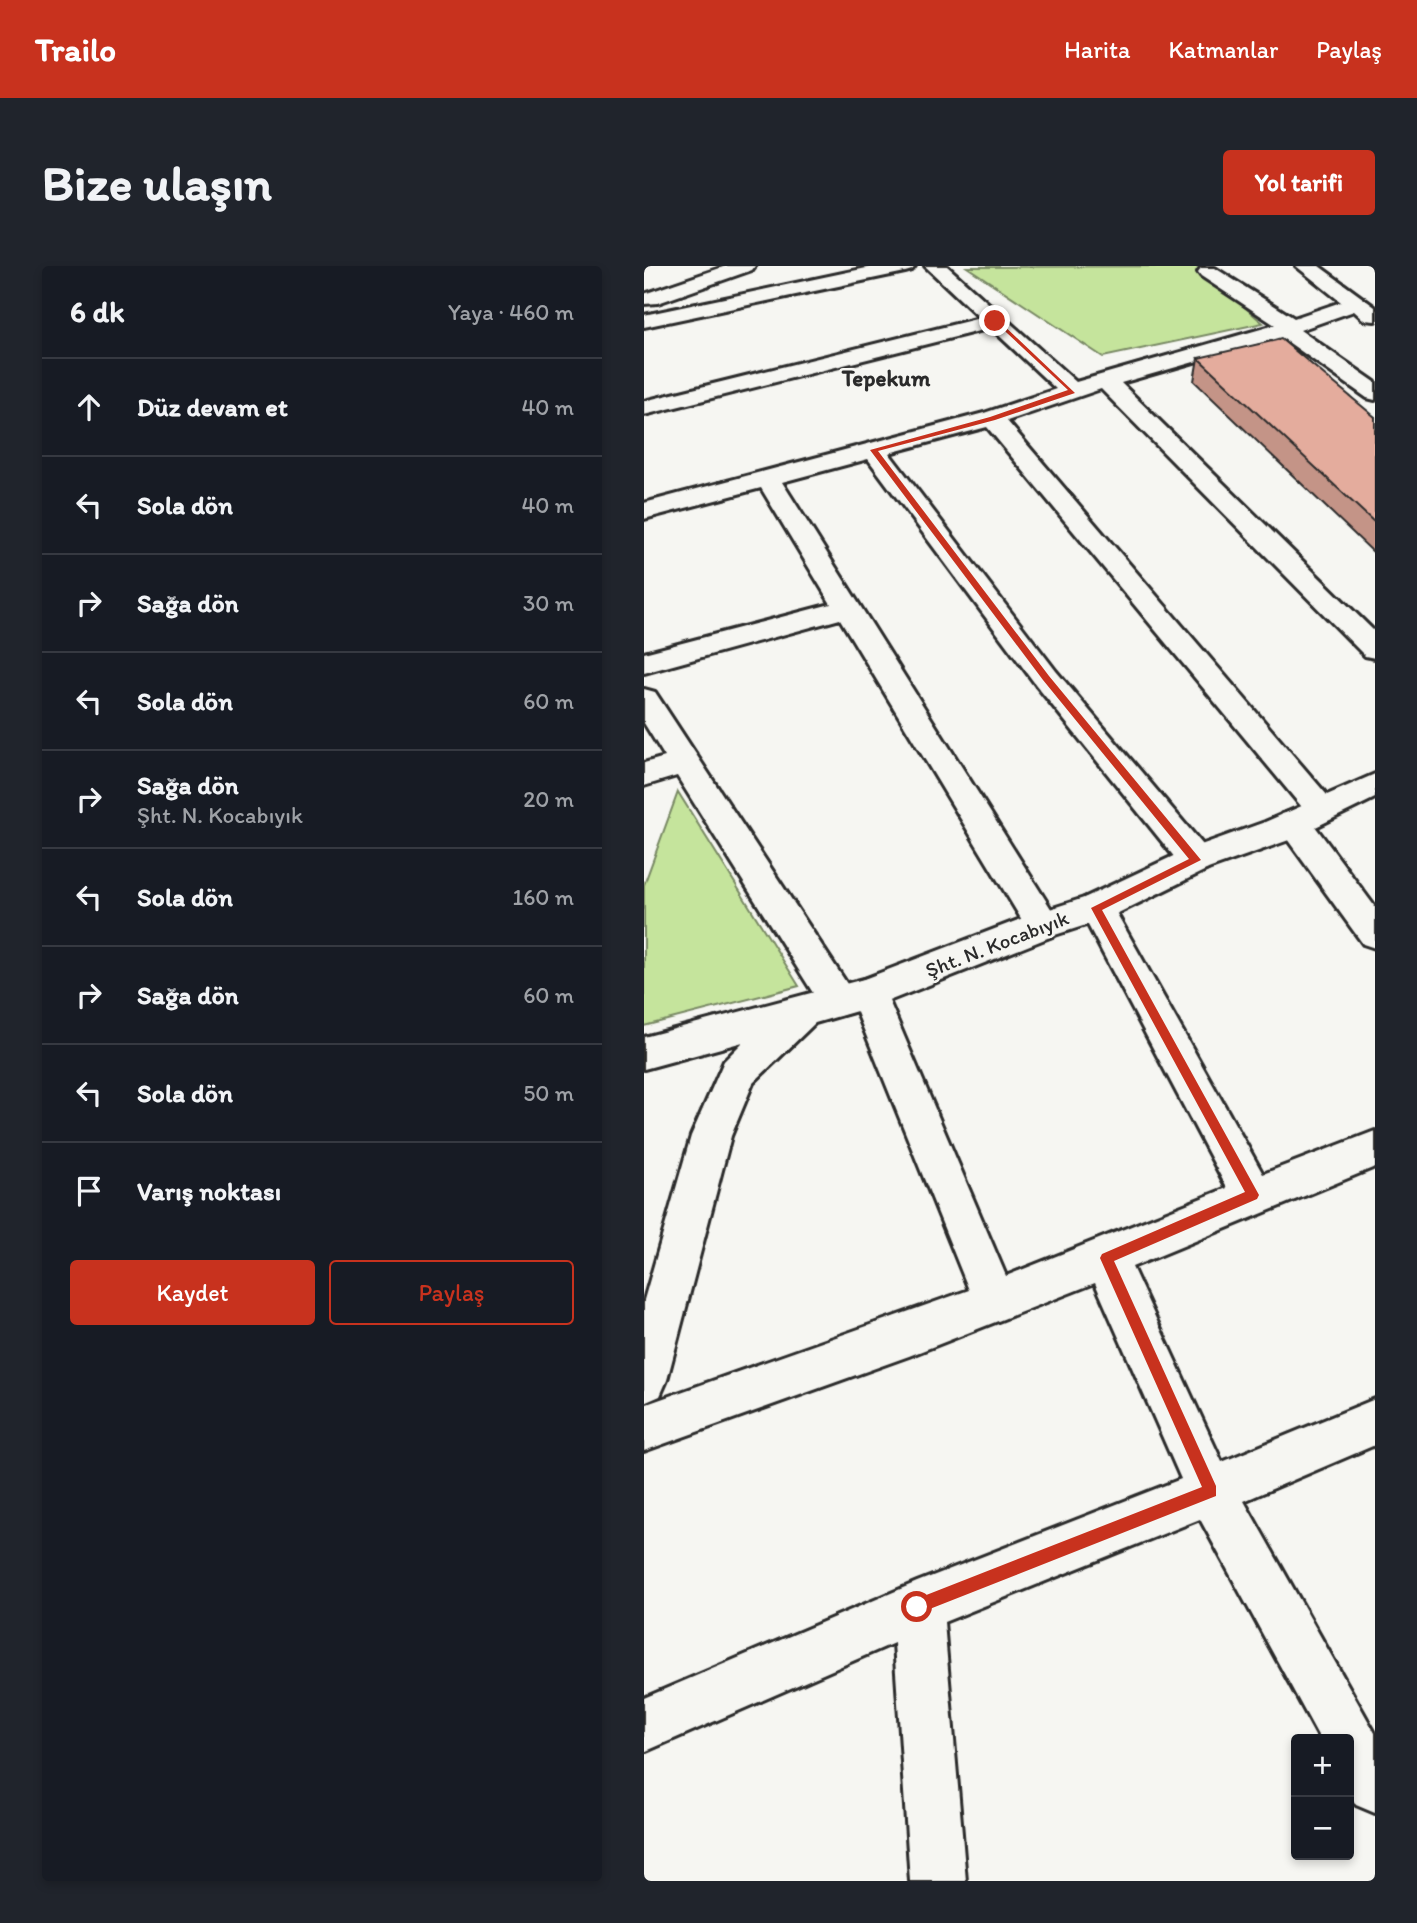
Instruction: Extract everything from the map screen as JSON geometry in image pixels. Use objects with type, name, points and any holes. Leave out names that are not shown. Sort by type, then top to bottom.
[{"type":"street","points":[[644,301],[745,266]]},
{"type":"street","points":[[644,321],[905,266]]},
{"type":"street","points":[[935,266],[1072,391]]},
{"type":"street","points":[[1306,266],[1368,309]]},
{"type":"street","points":[[1208,272],[1288,327],[1375,393]]},
{"type":"street","points":[[644,511],[992,418],[1105,380],[1288,327],[1368,309]]},
{"type":"street","points":[[644,408],[995,321]]},
{"type":"street","points":[[1105,380],[1375,649]]},
{"type":"street","points":[[992,418],[1308,817],[1375,934]]},
{"type":"street","points":[[874,450],[1046,678],[1196,860]]},
{"type":"street","points":[[768,479],[1043,925]]},
{"type":"street","points":[[644,663],[848,608]]},
{"type":"street","points":[[644,699],[684,762],[853,997],[995,1301]]},
{"type":"street","points":[[644,775],[684,762]]},
{"type":"street","name":"Şht. N. Kocabıyık","points":[[644,1053],[853,997],[1043,925],[1096,908],[1196,860],[1308,817],[1375,785]]},
{"type":"street","points":[[1096,908],[1253,1195]]},
{"type":"street","points":[[644,1380],[711,1136],[738,1073],[782,1028],[802,1014],[853,997]]},
{"type":"street","points":[[644,1428],[995,1301],[1106,1258],[1253,1195],[1375,1149]]},
{"type":"street","points":[[1106,1258],[1211,1491],[1375,1786]]},
{"type":"street","points":[[644,1725],[917,1607],[1211,1491],[1375,1422]]},
{"type":"street","points":[[917,1607],[939,1881]]},
{"type":"green space","points":[[1197,266],[1263,323],[1103,357],[967,267]]},
{"type":"green space","points":[[678,792],[799,986],[644,1026],[644,885]]},
{"type":"building","points":[[1281,339],[1375,417],[1375,523],[1198,358]]},
{"type":"district","name":"Tepekum","points":[[886,378]]},
{"type":"route","points":[[917,1607],[1211,1491],[1106,1258],[1253,1195],[1096,908],[1196,860],[1046,678],[874,450],[992,418],[1072,391],[995,321]]}]
